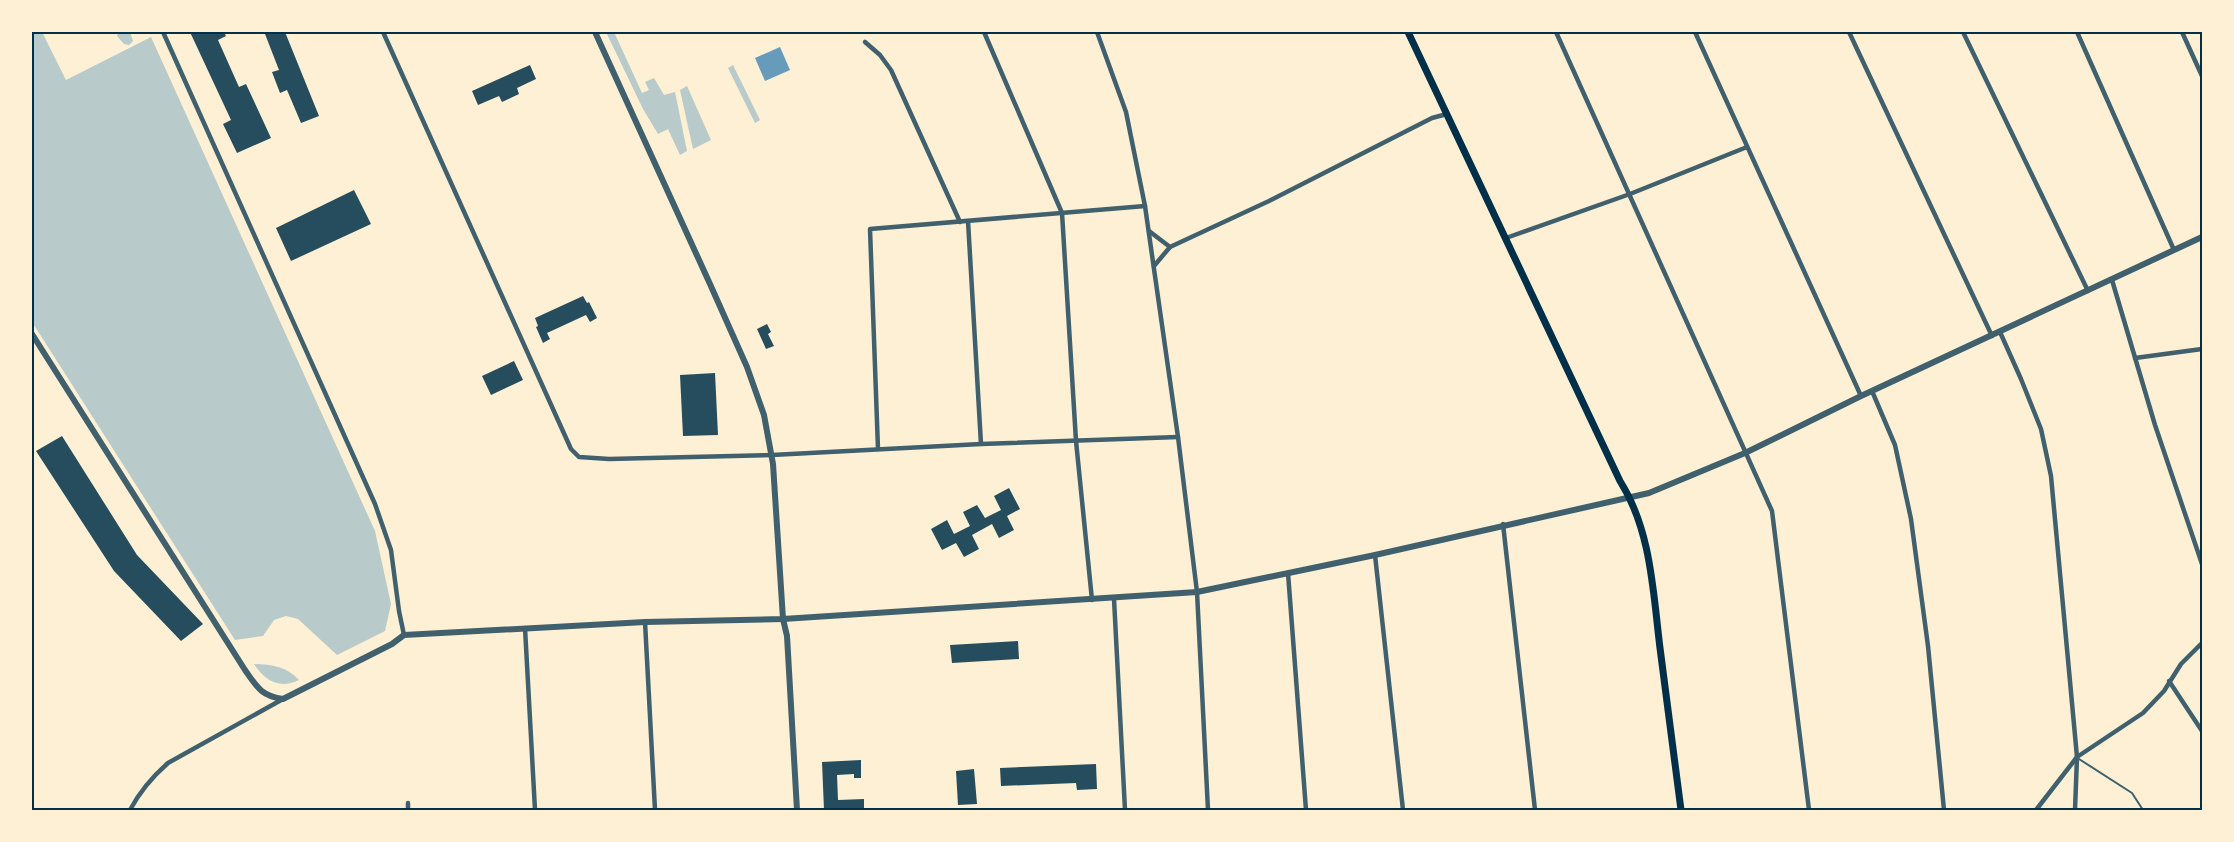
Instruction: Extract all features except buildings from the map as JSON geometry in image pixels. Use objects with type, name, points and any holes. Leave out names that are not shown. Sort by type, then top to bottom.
[{"type":"main road","points":[[1408,32],[1640,519],[1649,565],[1681,810]]},
{"type":"street","points":[[163,32],[375,504],[391,550],[404,635]]},
{"type":"street","points":[[383,32],[571,449],[579,457],[609,459],[771,455],[1178,437]]},
{"type":"street","points":[[595,32],[747,367],[764,415],[771,455],[783,619],[787,636],[797,810]]},
{"type":"street","points":[[984,32],[1062,213],[1076,441],[1092,600]]},
{"type":"street","points":[[1097,32],[1126,112],[1145,206],[1154,266],[1197,592],[1208,810]]},
{"type":"street","points":[[1556,32],[1772,511],[1809,810]]},
{"type":"street","points":[[1695,32],[1861,396]]},
{"type":"street","points":[[1849,32],[1992,336]]},
{"type":"street","points":[[1963,32],[2089,291]]},
{"type":"street","points":[[2077,32],[2174,250]]},
{"type":"street","points":[[2182,32],[2202,76]]},
{"type":"street","points":[[865,42],[880,55],[891,70],[960,222]]},
{"type":"street","points":[[1154,266],[1170,247],[1269,201],[1432,118],[1447,114]]},
{"type":"street","points":[[1506,238],[1630,194],[1747,147]]},
{"type":"street","points":[[878,449],[870,229],[1145,206]]},
{"type":"street","points":[[968,221],[981,444]]},
{"type":"street","points":[[1149,231],[1170,247]]},
{"type":"street","points":[[130,810],[153,776],[168,763],[283,699],[392,644],[404,635],[645,622],[783,619],[1197,592],[1375,555],[1503,524],[1649,493],[1745,453],[1861,396],[2202,237]]},
{"type":"street","points":[[2112,280],[2155,425],[2202,564]]},
{"type":"street","points":[[2000,332],[2032,404],[2048,460],[2053,492],[2077,757],[2075,810]]},
{"type":"street","points":[[32,334],[254,683],[269,697],[283,699]]},
{"type":"street","points":[[2135,358],[2202,349]]},
{"type":"street","points":[[1872,391],[1895,445],[1911,519],[1928,646],[1944,810]]},
{"type":"street","points":[[1503,524],[1534,810]]},
{"type":"street","points":[[1375,555],[1403,810]]},
{"type":"street","points":[[1288,573],[1306,810]]},
{"type":"street","points":[[1114,599],[1125,810]]},
{"type":"street","points":[[645,622],[655,810]]},
{"type":"street","points":[[525,628],[535,810]]},
{"type":"street","points":[[2036,810],[2077,757],[2143,713],[2163,691],[2181,664],[2202,642]]},
{"type":"street","points":[[2169,681],[2202,732]]},
{"type":"street","points":[[408,803],[408,810]]},
{"type":"lane","points":[[2077,757],[2132,793],[2143,810]]},
{"type":"shaded area","points":[[32,32],[42,32],[66,80],[151,37],[375,531],[391,604],[385,631],[337,655],[298,619],[286,616],[274,620],[263,636],[235,640],[32,322]]},
{"type":"shaded area","points":[[118,32],[130,32],[133,41],[129,45],[124,44],[117,36]]},
{"type":"shaded area","points":[[606,32],[614,32],[642,93],[649,90],[645,82],[654,78],[664,95],[675,92],[687,151],[680,155],[668,129],[658,134],[643,109]]},
{"type":"shaded area","points":[[733,65],[760,120],[755,123],[728,68]]},
{"type":"shaded area","points":[[687,86],[711,140],[693,149],[680,90]]},
{"type":"shaded area","points":[[254,664],[279,667],[299,680],[286,684],[274,682],[263,675]]},
{"type":"water","points":[[780,47],[790,70],[765,81],[755,58]]}]
